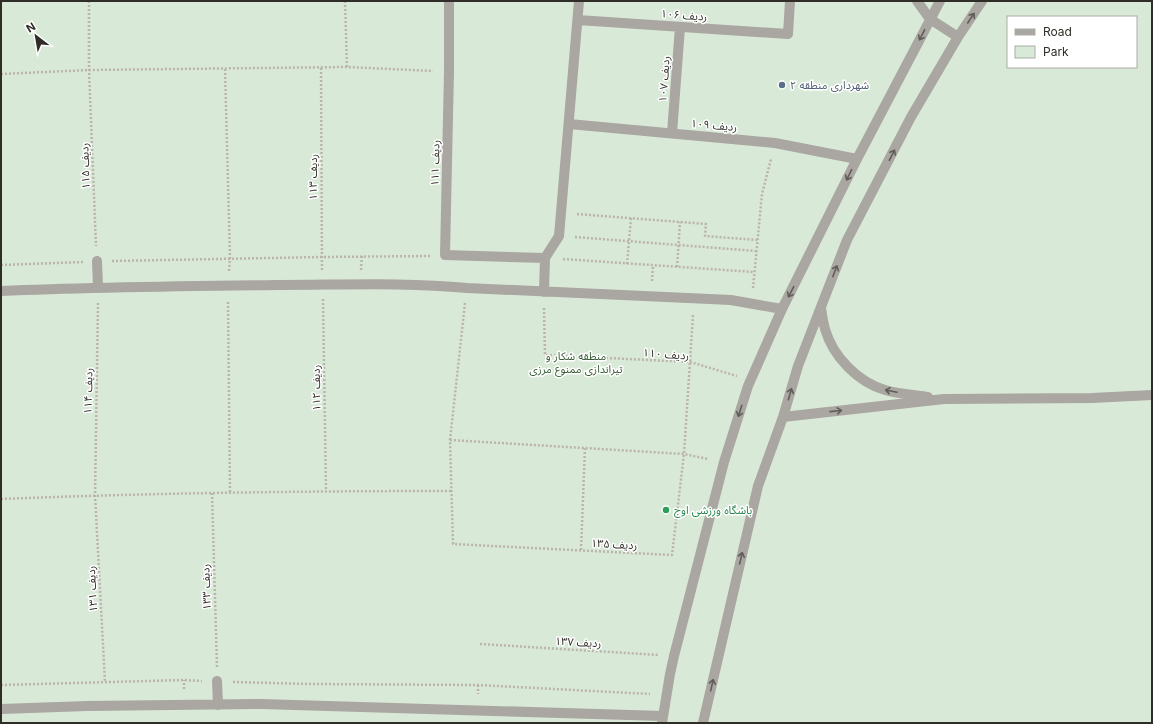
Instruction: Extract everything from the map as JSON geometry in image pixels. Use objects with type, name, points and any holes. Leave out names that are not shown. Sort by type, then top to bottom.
[{"type":"street","name":"ردیف ۱۱۱","points":[[445,255],[449,1]]},
{"type":"street","points":[[544,292],[545,258],[559,236],[580,1]]},
{"type":"street","name":"ردیف ۱۰۶","points":[[578,20],[788,34],[790,1]]},
{"type":"street","points":[[917,1],[930,19],[958,37]]},
{"type":"street","points":[[930,19],[932,1]]},
{"type":"street","points":[[1,708],[261,704],[663,720],[666,695],[674,656],[724,462],[751,380],[782,309],[857,159],[940,1]]},
{"type":"street","points":[[703,723],[758,486],[783,417],[798,366],[847,240],[911,117],[958,37],[982,1]]},
{"type":"street","name":"ردیف ۱۰۷","points":[[672,133],[680,27]]},
{"type":"street","name":"ردیف ۱۰۹","points":[[569,124],[775,143],[857,159]]},
{"type":"street","points":[[445,255],[545,258]]},
{"type":"street","points":[[97,261],[98,287]]},
{"type":"street","points":[[1,291],[98,287],[361,284],[443,286],[731,300],[782,309]]},
{"type":"street","points":[[821,308],[825,330],[834,350],[848,367],[865,381],[885,390],[944,399]]},
{"type":"street","points":[[783,417],[944,399],[1092,398],[1152,395]]},
{"type":"street","points":[[217,681],[218,705]]},
{"type":"path","name":"ردیف ۱۱۵","points":[[89,1],[89,70],[97,261]]},
{"type":"path","points":[[345,1],[347,67]]},
{"type":"path","points":[[1,74],[89,70],[347,67],[449,71]]},
{"type":"path","name":"ردیف ۱۱۳","points":[[321,68],[322,285]]},
{"type":"path","points":[[225,69],[230,258],[228,286],[230,493]]},
{"type":"path","points":[[751,304],[762,194],[775,143]]},
{"type":"path","points":[[561,213],[706,224],[705,236],[758,240]]},
{"type":"path","points":[[627,264],[631,218]]},
{"type":"path","points":[[677,267],[680,222]]},
{"type":"path","points":[[559,236],[756,251]]},
{"type":"path","points":[[1,265],[230,258],[445,255]]},
{"type":"path","points":[[545,258],[754,272]]},
{"type":"path","name":"ردیف ۱۱۲","points":[[322,285],[326,491]]},
{"type":"path","name":"ردیف ۱۱۴","points":[[95,495],[98,287]]},
{"type":"path","points":[[1,499],[95,495],[326,491],[452,491],[450,440],[467,288]]},
{"type":"path","name":"ردیف ۱۱۰","points":[[544,292],[545,355],[690,362],[751,380]]},
{"type":"path","points":[[684,454],[694,299]]},
{"type":"path","points":[[450,440],[684,454],[724,462]]},
{"type":"path","points":[[581,550],[586,448]]},
{"type":"path","name":"ردیف ۱۳۵","points":[[452,491],[453,544],[672,555],[684,454]]},
{"type":"path","name":"ردیف ۱۳۳","points":[[212,493],[217,681]]},
{"type":"path","name":"ردیف ۱۳۱","points":[[95,495],[104,682]]},
{"type":"path","name":"ردیف ۱۳۷","points":[[480,644],[674,656]]},
{"type":"path","points":[[1,685],[184,680],[311,684],[478,685],[666,695]]},
{"type":"green space","name":"منطقه شکار و تیراندازی ممنوع مرزی","points":[[1,1],[1152,1],[1152,723],[1,723]]},
{"type":"place","name":"شهرداری منطقه ۲","points":[[782,85]]},
{"type":"place","name":"باشگاه ورزشی اوج","points":[[666,510]]}]
